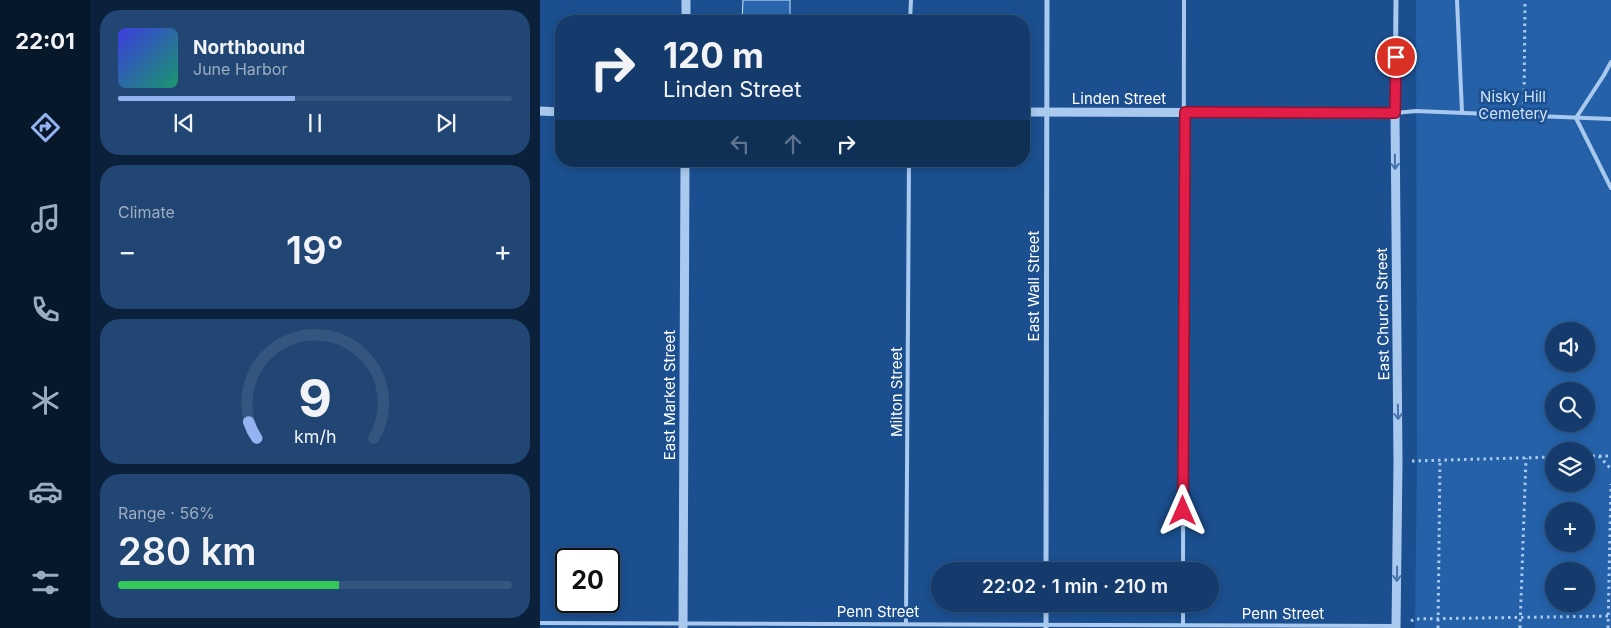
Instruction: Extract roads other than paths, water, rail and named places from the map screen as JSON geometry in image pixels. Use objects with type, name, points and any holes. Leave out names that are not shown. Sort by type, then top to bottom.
[{"type":"street","points":[[686,0],[686,15]]},
{"type":"street","name":"East Wall Street","points":[[1046,562],[1047,0]]},
{"type":"street","name":"East Church Street","points":[[1396,0],[1398,462],[1396,627]]},
{"type":"street","points":[[540,111],[555,112]]},
{"type":"street","name":"Linden Street","points":[[1030,112],[1395,113]]},
{"type":"street","name":"East Market Street","points":[[683,626],[685,167]]},
{"type":"street","points":[[1046,612],[1046,626]]},
{"type":"lane","points":[[910,15],[911,0]]},
{"type":"lane","points":[[1183,562],[1184,0]]},
{"type":"lane","points":[[1457,0],[1462,112]]},
{"type":"lane","points":[[1576,118],[1611,62]]},
{"type":"lane","points":[[1395,113],[1416,111],[1462,112],[1611,118]]},
{"type":"lane","points":[[1576,118],[1611,188]]},
{"type":"lane","name":"Milton Street","points":[[906,624],[909,167]]},
{"type":"lane","points":[[1183,612],[1183,625]]},
{"type":"lane","name":"Penn Street","points":[[540,623],[683,626],[906,624],[1396,627]]},
{"type":"park label","name":"Nisky Hill Cemetery","points":[[1513,106]]}]
